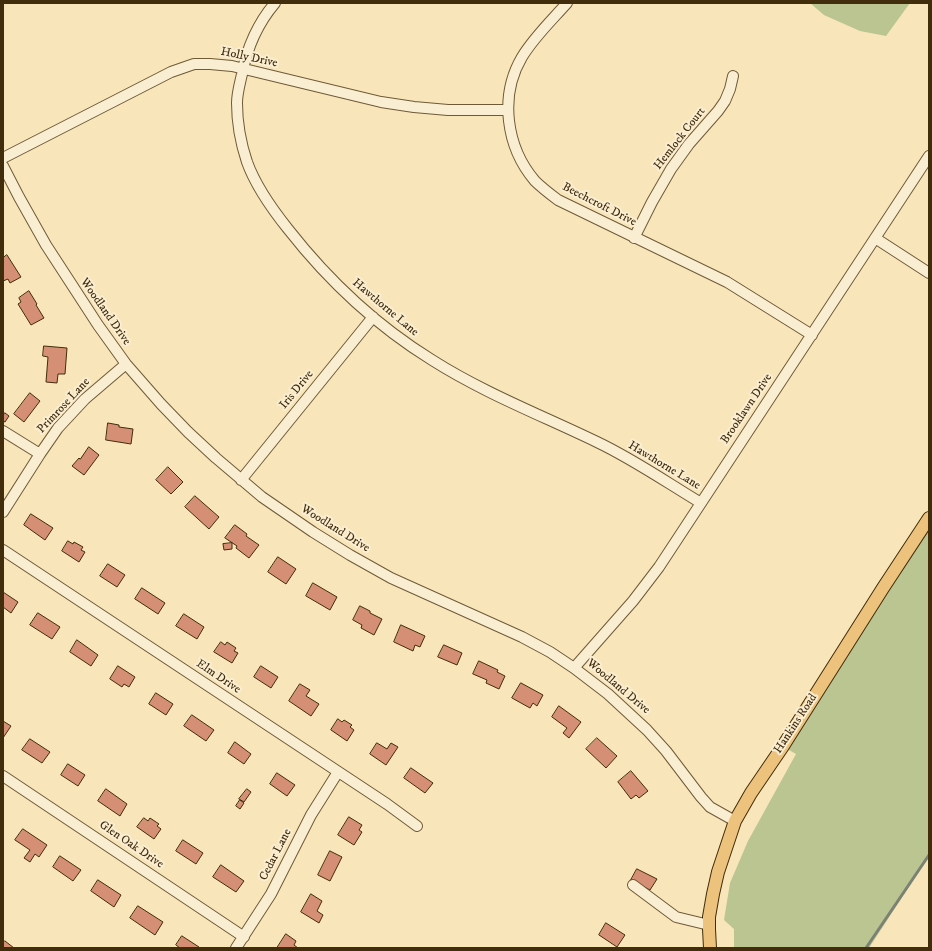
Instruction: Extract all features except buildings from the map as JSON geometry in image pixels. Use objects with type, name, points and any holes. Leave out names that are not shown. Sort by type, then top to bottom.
[{"type":"main road","name":"Hankins Road","points":[[710,948],[709,925],[713,894],[718,872],[735,821],[750,792],[783,746],[929,518]]},
{"type":"street","name":"Hawthorne Lane","points":[[275,3],[262,21],[247,52],[239,87],[237,103],[238,118],[247,163],[255,180],[262,194],[304,250],[373,318],[404,342],[433,361],[493,395],[598,442],[625,456],[701,502]]},
{"type":"street","name":"Beechcroft Drive","points":[[567,3],[529,46],[521,59],[510,87],[508,110],[510,132],[518,155],[526,169],[546,192],[558,200],[727,282],[812,335]]},
{"type":"street","name":"Holly Drive","points":[[3,158],[171,72],[187,66],[204,64],[243,69],[381,102],[407,106],[448,110],[508,110]]},
{"type":"street","name":"Hemlock Court","points":[[634,238],[671,169],[689,144],[725,101],[733,76]]},
{"type":"street","name":"Brooklawn Drive","points":[[574,668],[633,601],[654,573],[929,156]]},
{"type":"street","name":"Woodland Drive","points":[[3,166],[46,245],[98,325],[126,364],[161,404],[209,452],[262,497],[313,532],[362,562],[392,578],[522,637],[550,652],[574,668],[608,694],[647,730],[666,751],[710,807],[735,821]]},
{"type":"street","points":[[875,238],[929,273]]},
{"type":"street","name":"Iris Drive","points":[[241,480],[373,318]]},
{"type":"street","name":"Primrose Lane","points":[[3,512],[58,428],[85,399],[126,364]]},
{"type":"street","points":[[3,431],[40,454]]},
{"type":"street","name":"Elm Drive","points":[[3,550],[418,826]]},
{"type":"street","name":"Cedar Lane","points":[[236,948],[271,894],[311,815],[338,772]]},
{"type":"street","name":"Glen Oak Drive","points":[[3,776],[244,937]]},
{"type":"street","points":[[633,885],[676,917],[709,925]]},
{"type":"green space","points":[[810,3],[910,3],[886,36],[860,31],[824,15]]},
{"type":"green space","points":[[929,519],[929,856],[869,948],[734,948],[734,929],[724,920],[730,883],[748,841],[796,754],[782,746]]},
{"type":"waterway","points":[[866,948],[929,855]]}]
